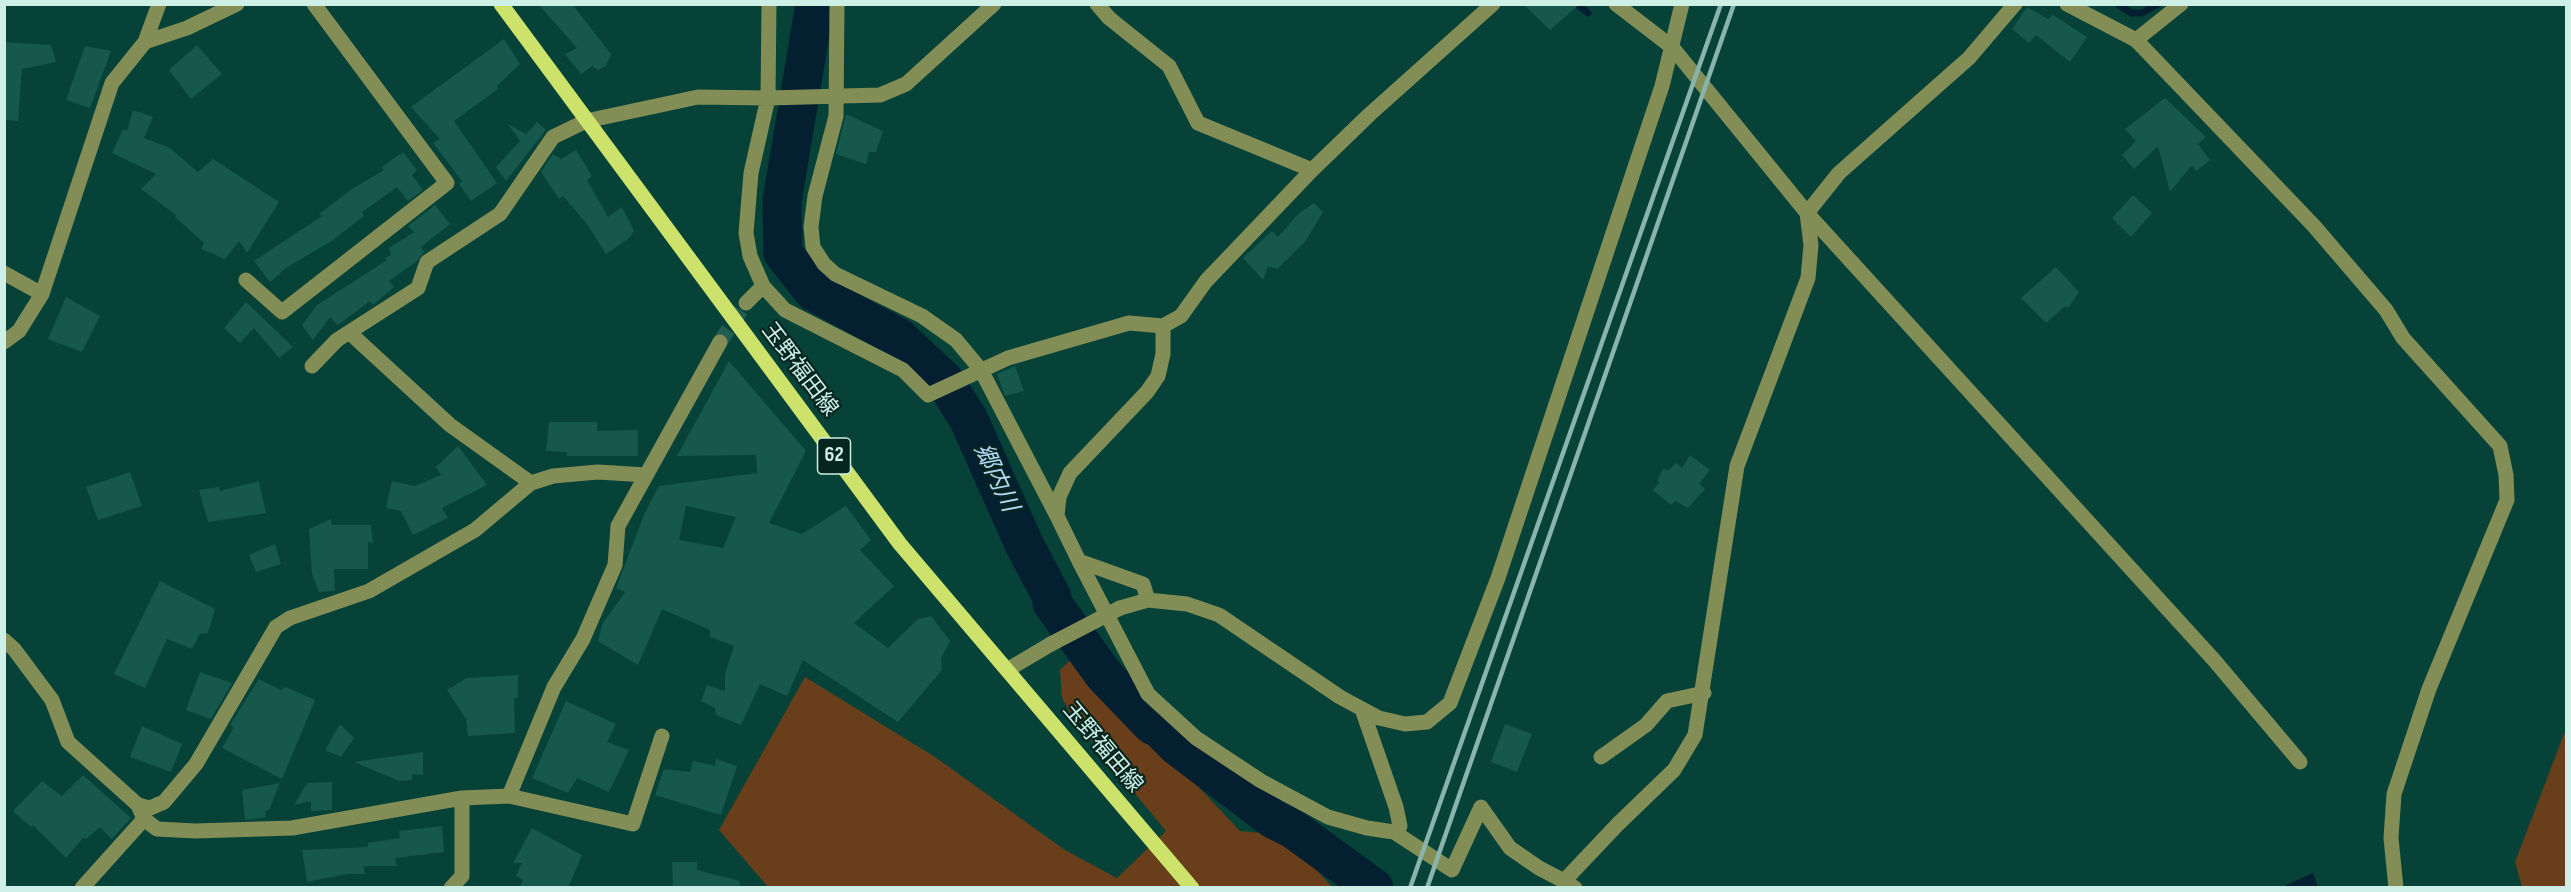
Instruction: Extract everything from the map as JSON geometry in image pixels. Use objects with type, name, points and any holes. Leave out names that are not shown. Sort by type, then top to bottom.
[{"type":"main road","name":"玉野福田線","points":[[501,4],[900,544],[1192,888]]},
{"type":"street","points":[[4,342],[19,331],[42,294],[112,83],[146,42],[159,4]]},
{"type":"street","points":[[146,42],[187,28],[237,4]]},
{"type":"street","points":[[246,280],[282,312],[447,183],[314,4]]},
{"type":"street","points":[[769,4],[772,98],[751,173],[746,233],[750,256],[763,286],[785,309],[903,370],[928,395],[1008,358],[1129,323],[1163,326],[1181,316],[1206,281],[1312,170],[1370,114],[1494,4]]},
{"type":"street","points":[[837,4],[830,97],[836,116],[815,196],[811,227],[813,247],[834,274],[922,316],[956,340],[1040,481],[1148,694],[1196,738],[1279,792],[1328,817],[1367,828],[1394,831],[1452,870],[1481,807],[1510,848],[1539,868],[1570,884],[1618,824],[1674,770],[1695,735],[1704,693],[1737,466],[1808,278],[1811,245],[1807,213],[1839,173],[1969,58],[2015,4]]},
{"type":"street","points":[[312,366],[338,340],[351,334],[418,288],[427,262],[500,214],[553,137],[586,121],[698,97],[772,98],[880,95],[906,84],[994,4]]},
{"type":"street","points":[[1097,4],[1109,18],[1169,66],[1198,123],[1312,170]]},
{"type":"street","points":[[1616,4],[1672,47],[1807,213],[2206,651],[2300,762]]},
{"type":"street","points":[[1007,670],[1050,644],[1120,608],[1148,600],[1187,604],[1219,615],[1340,697],[1379,718],[1405,724],[1427,722],[1450,703],[1498,578],[1662,86],[1682,4]]},
{"type":"street","points":[[2067,4],[2136,40],[2314,226],[2386,310],[2403,338],[2500,446],[2506,475],[2507,500],[2429,689],[2394,794],[2391,838],[2396,888]]},
{"type":"street","points":[[2136,40],[2181,4]]},
{"type":"street","points":[[4,273],[42,294]]},
{"type":"street","points":[[746,303],[763,286]]},
{"type":"street","points":[[1057,516],[1059,497],[1070,473],[1147,392],[1158,376],[1163,354],[1163,326]]},
{"type":"street","points":[[351,334],[450,425],[531,483]]},
{"type":"street","points":[[509,796],[554,687],[583,639],[615,565],[618,526],[720,342]]},
{"type":"street","points":[[82,888],[141,812],[164,802],[196,764],[276,627],[290,618],[369,591],[475,530],[531,483],[553,476],[598,472],[646,475]]},
{"type":"street","points":[[1040,481],[1070,473]]},
{"type":"street","points":[[1079,561],[1143,584],[1148,600]]},
{"type":"street","points":[[4,640],[14,649],[52,700],[68,742],[157,829],[195,831],[292,828],[462,798],[509,796],[633,824],[662,736]]},
{"type":"street","points":[[1601,757],[1646,725],[1667,701],[1704,693]]},
{"type":"street","points":[[1362,709],[1396,807],[1400,826],[1394,831]]},
{"type":"street","points":[[451,888],[462,876],[462,798]]},
{"type":"shaded area","points":[[1075,656],[1240,831],[1275,834],[1301,853],[1332,887],[768,887],[719,830],[805,677],[935,757],[1065,850],[1117,878],[1166,831],[1074,720],[1062,698],[1060,670]]},
{"type":"shaded area","points":[[2566,729],[2566,887],[2522,887],[2515,862]]},
{"type":"water","points":[[2313,873],[2318,887],[2282,887]]},
{"type":"building","points":[[538,4],[572,4],[611,54],[606,66],[598,70],[592,66],[581,74],[565,54],[577,48]]},
{"type":"building","points":[[1523,4],[1580,4],[1550,30]]},
{"type":"building","points":[[2027,7],[2048,19],[2053,15],[2087,37],[2070,62],[2036,35],[2029,43],[2012,29]]},
{"type":"building","points":[[504,39],[520,64],[497,86],[498,89],[454,121],[497,183],[471,201],[459,184],[462,181],[433,143],[440,139],[411,107]]},
{"type":"building","points":[[4,42],[51,45],[56,62],[22,69],[18,121],[4,120]]},
{"type":"building","points":[[197,45],[222,74],[191,99],[169,70]]},
{"type":"building","points":[[85,46],[111,51],[90,108],[66,100]]},
{"type":"building","points":[[2165,98],[2206,137],[2198,144],[2210,160],[2196,171],[2192,165],[2170,192],[2158,146],[2134,169],[2122,155],[2136,141],[2125,129]]},
{"type":"building","points":[[133,110],[153,117],[144,138],[170,148],[198,172],[213,159],[279,202],[247,253],[239,241],[225,259],[201,249],[204,243],[175,217],[176,215],[141,189],[156,174],[112,153],[123,129],[127,131]]},
{"type":"building","points":[[846,114],[883,131],[876,152],[869,152],[866,164],[836,154]]},
{"type":"building","points":[[537,122],[546,130],[506,181],[496,167],[520,141],[508,124],[526,134]]},
{"type":"building","points":[[576,150],[592,176],[587,180],[608,217],[622,207],[634,231],[628,239],[606,254],[587,224],[563,196],[559,199],[541,172],[553,154],[561,159]]},
{"type":"building","points":[[403,152],[417,170],[412,175],[423,190],[408,201],[397,187],[362,212],[364,216],[333,240],[286,268],[270,282],[254,261],[322,216],[319,214],[352,189],[384,170],[382,167]]},
{"type":"building","points":[[2133,195],[2152,213],[2131,237],[2112,218]]},
{"type":"building","points":[[1314,203],[1323,212],[1305,242],[1277,269],[1268,266],[1263,280],[1243,258],[1272,231],[1278,237],[1299,213]]},
{"type":"building","points":[[435,205],[450,224],[421,247],[424,252],[417,261],[389,281],[394,287],[373,305],[370,301],[338,325],[330,317],[313,340],[302,325],[317,305],[387,260],[385,258],[391,255],[389,248],[414,232],[408,226]]},
{"type":"building","points":[[2056,267],[2079,292],[2069,307],[2064,307],[2046,323],[2021,298]]},
{"type":"building","points":[[66,297],[100,316],[82,352],[48,339]]},
{"type":"building","points":[[246,302],[293,347],[279,358],[254,328],[240,343],[224,328]]},
{"type":"building","points":[[729,361],[806,451],[769,523],[802,534],[846,506],[871,540],[860,550],[894,586],[854,623],[888,648],[918,619],[931,616],[950,641],[941,658],[942,670],[898,722],[803,660],[787,696],[760,684],[741,725],[716,715],[715,708],[701,701],[707,685],[725,691],[725,674],[734,646],[710,637],[710,630],[662,609],[638,665],[598,641],[603,623],[625,592],[616,588],[644,515],[659,486],[757,473],[756,455],[677,456]],"holes":[[[686,506],[736,517],[723,548],[679,540]]]},
{"type":"building","points":[[1015,366],[1024,391],[1005,396],[997,374]]},
{"type":"building","points":[[549,422],[597,422],[597,431],[638,430],[638,456],[567,456],[566,452],[546,451]]},
{"type":"building","points":[[458,446],[487,485],[442,508],[448,518],[413,535],[401,511],[386,508],[392,481],[415,486],[441,475],[436,467]]},
{"type":"building","points":[[1690,455],[1710,470],[1699,484],[1705,489],[1688,508],[1675,501],[1671,505],[1653,490],[1659,483],[1658,479],[1663,469],[1669,470],[1676,463],[1682,468]]},
{"type":"building","points":[[130,472],[142,506],[98,520],[86,487]]},
{"type":"building","points":[[259,481],[266,513],[208,522],[199,490],[219,487],[220,491]]},
{"type":"building","points":[[331,519],[332,525],[371,525],[373,543],[368,542],[368,569],[334,569],[335,591],[319,592],[312,574],[309,529]]},
{"type":"building","points":[[275,544],[281,564],[256,572],[249,555]]},
{"type":"building","points":[[160,581],[215,609],[208,633],[200,634],[192,649],[167,639],[145,688],[114,674]]},
{"type":"building","points":[[200,672],[232,683],[211,719],[186,710]]},
{"type":"building","points":[[518,675],[518,698],[514,698],[515,733],[468,736],[466,719],[447,690],[467,678]]},
{"type":"building","points":[[259,679],[281,690],[286,687],[315,700],[282,779],[222,748],[234,727],[230,725]]},
{"type":"building","points":[[566,701],[616,724],[607,742],[629,750],[609,792],[577,778],[568,793],[532,778]]},
{"type":"building","points":[[340,724],[354,738],[341,757],[325,750]]},
{"type":"building","points":[[1505,724],[1532,734],[1517,772],[1491,762]]},
{"type":"building","points":[[142,726],[182,744],[171,772],[130,757]]},
{"type":"building","points":[[423,752],[423,775],[412,774],[412,780],[399,781],[354,762]]},
{"type":"building","points":[[716,759],[737,766],[721,815],[655,795],[664,769],[690,772],[693,761],[715,766]]},
{"type":"building","points":[[83,775],[131,818],[112,839],[100,827],[86,839],[83,838],[66,858],[33,825],[31,827],[13,811],[42,781],[62,796]]},
{"type":"building","points":[[332,782],[332,810],[311,811],[311,801],[294,805],[307,783]]},
{"type":"building","points":[[280,783],[269,810],[265,811],[266,817],[245,820],[242,790]]},
{"type":"building","points":[[442,826],[444,852],[395,858],[397,866],[363,866],[365,874],[347,874],[307,882],[302,850],[368,847],[368,843],[400,838],[399,831]]},
{"type":"building","points":[[532,828],[582,855],[568,888],[519,888],[523,880],[516,876],[522,863],[513,863]]},
{"type":"building","points":[[672,862],[697,862],[697,870],[740,881],[739,888],[673,888]]},
{"type":"waterway","name":"郷内川","points":[[815,4],[782,201],[783,253],[814,292],[899,338],[944,380],[969,420],[1024,544],[1052,597],[1052,603],[1104,675],[1152,725],[1159,728],[1177,746],[1273,819],[1293,829],[1374,888]]},
{"type":"waterway","points":[[1577,4],[1588,13]]},
{"type":"waterway","points":[[2118,4],[2131,13],[2142,13],[2158,4]]},
{"type":"tunnel","points":[[720,342],[746,303]]},
{"type":"railway","points":[[1410,888],[1721,4]]},
{"type":"railway","points":[[1427,888],[1734,4]]}]
